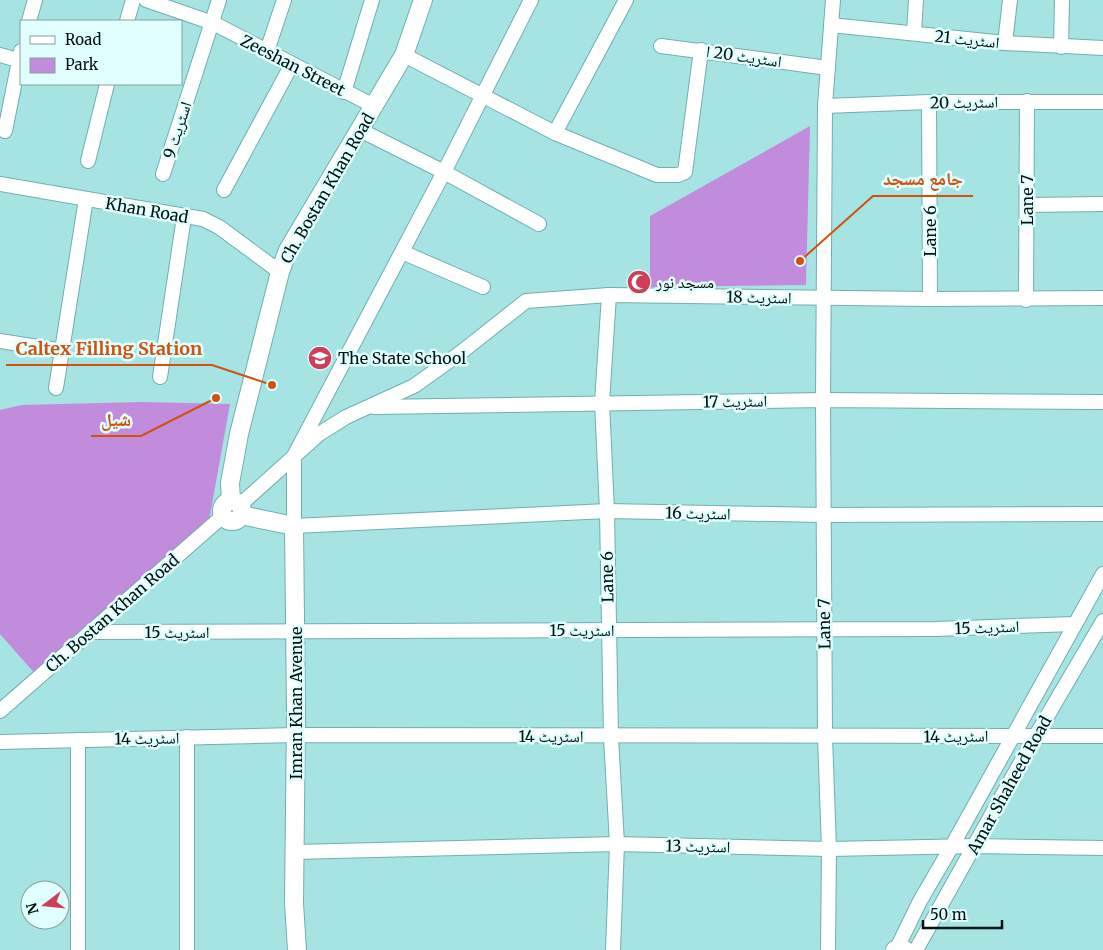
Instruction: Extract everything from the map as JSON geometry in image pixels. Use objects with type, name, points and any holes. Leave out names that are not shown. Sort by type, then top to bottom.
[{"type":"main road","name":"Ch. Bostan Khan Road","points":[[234,509],[230,483],[239,434],[280,272],[288,250],[404,55],[424,0]]},
{"type":"main road","points":[[234,509],[294,526]]},
{"type":"main road","name":"Imran Khan Avenue","points":[[294,526],[296,631],[294,902],[297,950]]},
{"type":"main road","points":[[896,950],[905,950]]},
{"type":"street","points":[[29,20],[35,0]]},
{"type":"street","points":[[127,20],[133,0]]},
{"type":"street","name":"Zeeshan Street","points":[[146,0],[213,23],[374,106]]},
{"type":"street","name":"اسٹریٹ 9","points":[[163,174],[219,0]]},
{"type":"street","points":[[267,51],[284,0]]},
{"type":"street","points":[[344,92],[372,0]]},
{"type":"street","points":[[294,456],[444,172],[530,0]]},
{"type":"street","points":[[555,133],[626,0]]},
{"type":"street","name":"Lane 7","points":[[828,950],[829,849],[825,736],[823,400],[825,106],[833,0]]},
{"type":"street","points":[[914,34],[916,0]]},
{"type":"street","points":[[1005,43],[1010,0]]},
{"type":"street","points":[[1061,47],[1062,0]]},
{"type":"street","name":"اسٹریٹ 21","points":[[831,25],[1005,43],[1103,48]]},
{"type":"street","name":"اسٹریٹ 20 ا","points":[[661,46],[828,68]]},
{"type":"street","points":[[404,55],[555,133],[657,175],[678,175],[685,172],[701,50]]},
{"type":"street","points":[[0,55],[20,57],[5,131]]},
{"type":"street","points":[[224,190],[292,64]]},
{"type":"street","points":[[88,161],[107,85]]},
{"type":"street","name":"Lane 7","points":[[1026,300],[1028,101]]},
{"type":"street","name":"اسٹریٹ 20","points":[[825,106],[929,102],[1103,102]]},
{"type":"street","name":"Lane 6","points":[[929,102],[930,300]]},
{"type":"street","points":[[360,130],[444,172],[539,224]]},
{"type":"street","name":"Khan Road","points":[[0,184],[203,220],[219,227],[280,272]]},
{"type":"street","points":[[56,388],[86,199]]},
{"type":"street","points":[[1027,205],[1103,204]]},
{"type":"street","points":[[160,377],[184,217]]},
{"type":"street","points":[[402,252],[483,287]]},
{"type":"street","name":"Lane 6","points":[[609,295],[602,402],[607,511],[611,737],[616,844],[614,950]]},
{"type":"street","name":"اسٹریٹ 18","points":[[234,509],[319,434],[367,407],[414,386],[466,349],[526,301],[554,297],[609,295],[930,300],[1103,298]]},
{"type":"street","points":[[0,340],[63,351]]},
{"type":"street","name":"اسٹریٹ 17","points":[[367,407],[823,400],[1103,402]]},
{"type":"street","name":"Imran Khan Avenue","points":[[294,456],[294,526]]},
{"type":"street","name":"Ch. Bostan Khan Road","points":[[0,710],[234,509]]},
{"type":"street","name":"اسٹریٹ 16","points":[[294,526],[607,511],[823,515],[1103,514]]},
{"type":"street","name":"Amar Shaheed Road","points":[[896,950],[920,900],[1103,574]]},
{"type":"street","name":"Amar Shaheed Road","points":[[916,950],[1035,737],[1103,621]]},
{"type":"street","name":"اسٹریٹ 15","points":[[90,632],[936,629],[1074,624]]},
{"type":"street","name":"اسٹریٹ 14","points":[[0,742],[296,734],[611,737],[1103,736]]},
{"type":"street","points":[[187,737],[187,950]]},
{"type":"street","points":[[78,740],[78,950]]},
{"type":"street","name":"اسٹریٹ 13","points":[[294,852],[616,844],[829,849],[952,846],[1103,848]]},
{"type":"green space","points":[[810,126],[806,285],[650,287],[650,216]]},
{"type":"green space","points":[[142,402],[230,404],[209,521],[38,677],[0,634],[0,410],[22,405]]},
{"type":"place","name":"جامع مسجد","points":[[800,261]]},
{"type":"place","name":"مسجد نور","points":[[639,282]]},
{"type":"place","name":"The State School","points":[[320,358]]},
{"type":"place","name":"Caltex Filling Station","points":[[272,385]]},
{"type":"place","name":"شیل","points":[[216,398]]}]
